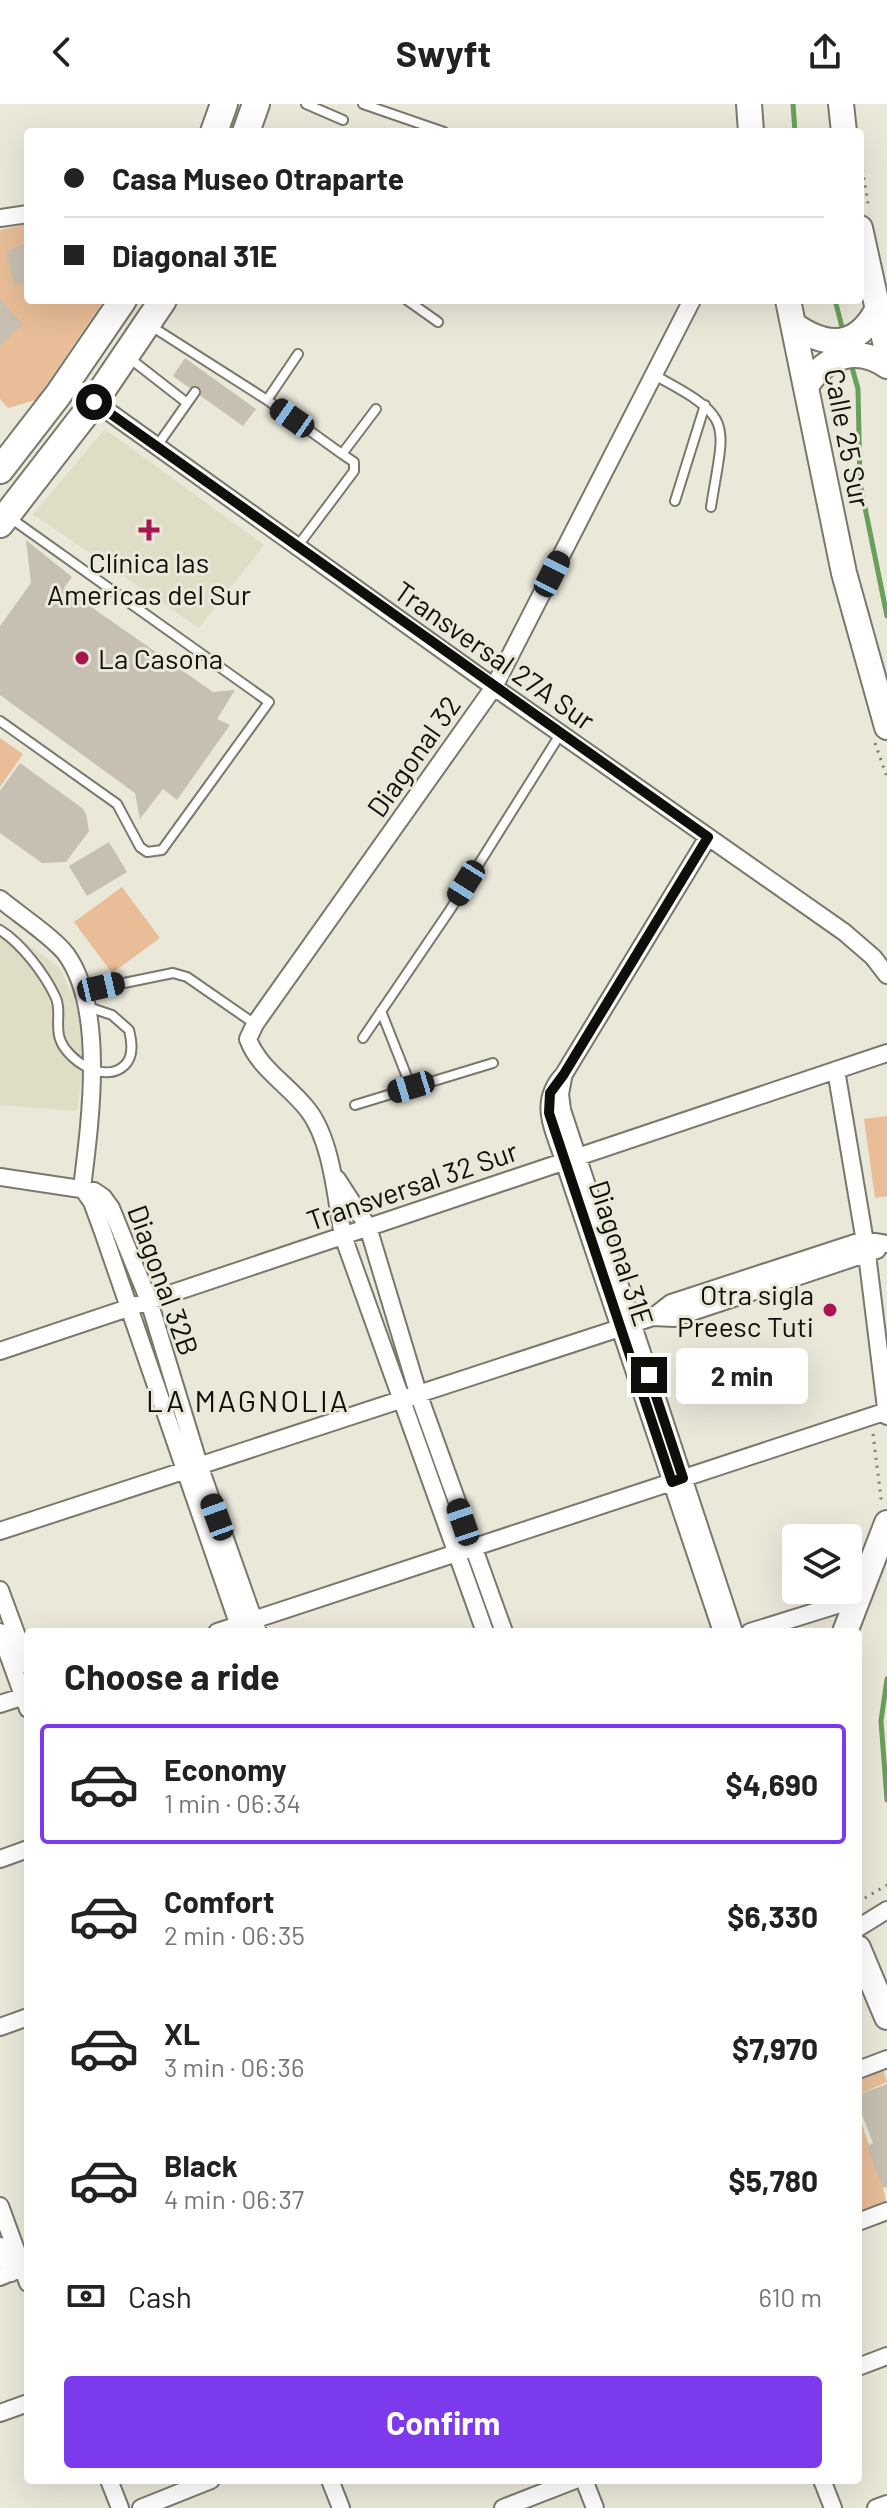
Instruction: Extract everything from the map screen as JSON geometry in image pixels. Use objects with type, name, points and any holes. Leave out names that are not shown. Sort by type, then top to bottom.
[{"type":"main road","points":[[215,128],[224,104]]},
{"type":"main road","points":[[247,128],[256,104]]},
{"type":"main road","points":[[749,104],[751,128]]},
{"type":"main road","points":[[841,104],[844,128]]},
{"type":"main road","points":[[807,385],[818,370],[849,354],[881,358],[864,258]]},
{"type":"main road","points":[[0,470],[67,382],[120,304]]},
{"type":"main road","points":[[3,519],[94,402],[160,304]]},
{"type":"main road","name":"Calle 25 Sur","points":[[789,304],[844,573],[887,727]]},
{"type":"main road","points":[[794,325],[819,339],[844,341],[872,318]]},
{"type":"main road","points":[[862,1580],[881,1518]]},
{"type":"main road","points":[[846,1628],[854,1604]]},
{"type":"main road","points":[[862,1958],[887,2017]]},
{"type":"street","points":[[0,218],[24,215]]},
{"type":"street","name":"Diagonal 32","points":[[255,1024],[494,687],[690,304]]},
{"type":"street","name":"Transversal 27A Sur","points":[[67,382],[844,932],[873,957],[887,975]]},
{"type":"street","name":"Diagonal 31E","points":[[708,837],[564,1074],[560,1101],[571,1159],[677,1480],[721,1628]]},
{"type":"street","points":[[0,899],[64,952],[86,999],[90,1070],[82,1188],[0,1177]]},
{"type":"street","points":[[255,1024],[248,1039],[253,1054],[309,1110],[334,1174],[368,1227],[464,1550],[484,1628]]},
{"type":"street","name":"Transversal 32 Sur","points":[[0,1351],[887,1053]]},
{"type":"street","points":[[247,1627],[464,1550],[883,1413],[866,1247],[836,1070]]},
{"type":"street","points":[[334,1174],[343,1236],[400,1399],[464,1550],[502,1628]]},
{"type":"street","name":"Diagonal 32B","points":[[82,1188],[103,1197],[111,1208],[149,1301],[191,1468]]},
{"type":"street","name":"Diagonal 32B","points":[[82,1188],[98,1217],[128,1308],[191,1468],[247,1627]]},
{"type":"street","points":[[0,1531],[653,1317],[671,1303],[866,1247],[887,1245]]},
{"type":"street","name":"Diagonal 31E","points":[[677,1480],[732,1628]]},
{"type":"street","points":[[0,1590],[24,1655]]},
{"type":"street","points":[[763,1628],[840,1604]]},
{"type":"street","points":[[0,1632],[24,1695]]},
{"type":"street","points":[[0,1704],[24,1700]]},
{"type":"street","points":[[0,1859],[24,1850]]},
{"type":"street","points":[[862,1926],[887,1910]]},
{"type":"street","points":[[0,2027],[24,2018]]},
{"type":"street","points":[[862,2068],[887,2059]]},
{"type":"street","points":[[0,2206],[18,2273]]},
{"type":"street","points":[[862,2220],[887,2211]]},
{"type":"street","points":[[0,2246],[18,2273]]},
{"type":"street","points":[[862,2365],[887,2356]]},
{"type":"street","points":[[0,2413],[24,2404]]},
{"type":"street","points":[[111,2484],[120,2508]]},
{"type":"street","points":[[141,2508],[201,2484]]},
{"type":"street","points":[[332,2484],[341,2508]]},
{"type":"street","points":[[503,2508],[565,2484]]},
{"type":"street","points":[[586,2484],[595,2508]]},
{"type":"street","points":[[824,2484],[833,2508]]},
{"type":"street","points":[[876,2508],[887,2504]]},
{"type":"lane","points":[[306,104],[343,120]]},
{"type":"lane","points":[[363,104],[432,128]]},
{"type":"lane","points":[[413,304],[438,322]]},
{"type":"lane","points":[[147,324],[210,370],[267,400],[354,462],[354,471],[297,547]]},
{"type":"lane","points":[[267,400],[298,354]]},
{"type":"lane","points":[[126,355],[187,403]]},
{"type":"lane","points":[[653,375],[705,405],[716,418],[723,440],[711,507]]},
{"type":"lane","points":[[157,446],[195,392]]},
{"type":"lane","points":[[675,501],[705,405]]},
{"type":"lane","points":[[342,454],[376,409]]},
{"type":"lane","points":[[0,721],[117,804],[140,847],[155,853],[162,850],[269,702],[3,519]]},
{"type":"lane","points":[[363,1038],[450,910],[561,733]]},
{"type":"lane","points":[[0,930],[18,943],[56,997],[59,1037],[73,1056],[90,1070],[117,1071],[131,1057],[131,1040],[123,1022],[86,999]]},
{"type":"lane","points":[[86,999],[173,973],[187,977],[255,1024]]},
{"type":"lane","points":[[381,1011],[411,1087]]},
{"type":"lane","points":[[355,1105],[493,1063]]},
{"type":"path","points":[[881,1518],[883,1413]]},
{"type":"path","points":[[862,1900],[886,1886]]},
{"type":"shaded area","points":[[24,225],[24,304],[101,304],[36,400],[8,408],[0,399],[0,230]]},
{"type":"shaded area","name":"Clínica las Americas del Sur","points":[[105,429],[264,545],[199,628],[33,514]]},
{"type":"shaded area","points":[[0,738],[23,754],[0,787]]},
{"type":"shaded area","points":[[122,887],[160,938],[112,973],[74,922]]},
{"type":"shaded area","points":[[0,923],[60,968],[87,1034],[77,1111],[0,1105]]},
{"type":"shaded area","points":[[887,1116],[887,1196],[875,1198],[864,1119]]},
{"type":"shaded area","points":[[883,2069],[887,2082],[862,2093],[862,2077]]},
{"type":"shaded area","points":[[862,2123],[881,2182],[887,2206],[862,2216]]},
{"type":"building","points":[[24,244],[24,284],[14,285],[6,251]]},
{"type":"building","points":[[0,299],[23,324],[0,346]]},
{"type":"building","points":[[185,358],[256,409],[243,426],[173,376]]},
{"type":"building","name":"La Casona","points":[[26,540],[72,577],[64,588],[213,692],[235,690],[217,719],[230,725],[177,800],[163,789],[140,819],[135,793],[0,695],[0,626],[31,583]]},
{"type":"building","points":[[20,763],[86,814],[89,831],[66,862],[42,863],[0,833],[0,791]]},
{"type":"building","points":[[109,842],[127,872],[87,896],[69,866]]},
{"type":"building","points":[[887,2084],[887,2187],[883,2188],[867,2146],[873,2143],[862,2115],[862,2093]]},
{"type":"waterway","points":[[793,104],[795,128]]},
{"type":"waterway","points":[[836,304],[843,331]]},
{"type":"waterway","points":[[851,364],[858,389],[860,483],[887,616]]},
{"type":"waterway","points":[[887,1679],[881,1721],[887,1800]]},
{"type":"place","name":"Clínica las Americas del Sur","points":[[149,530]]},
{"type":"place","name":"La Casona","points":[[82,658]]},
{"type":"place","name":"Otra sigla Preesc Tuti","points":[[830,1310]]},
{"type":"district","name":"LA MAGNOLIA","points":[[248,1400]]},
{"type":"route","points":[[94,402],[708,837],[564,1074],[553,1085],[548,1102],[564,1161],[672,1482],[683,1478],[649,1375]]}]
